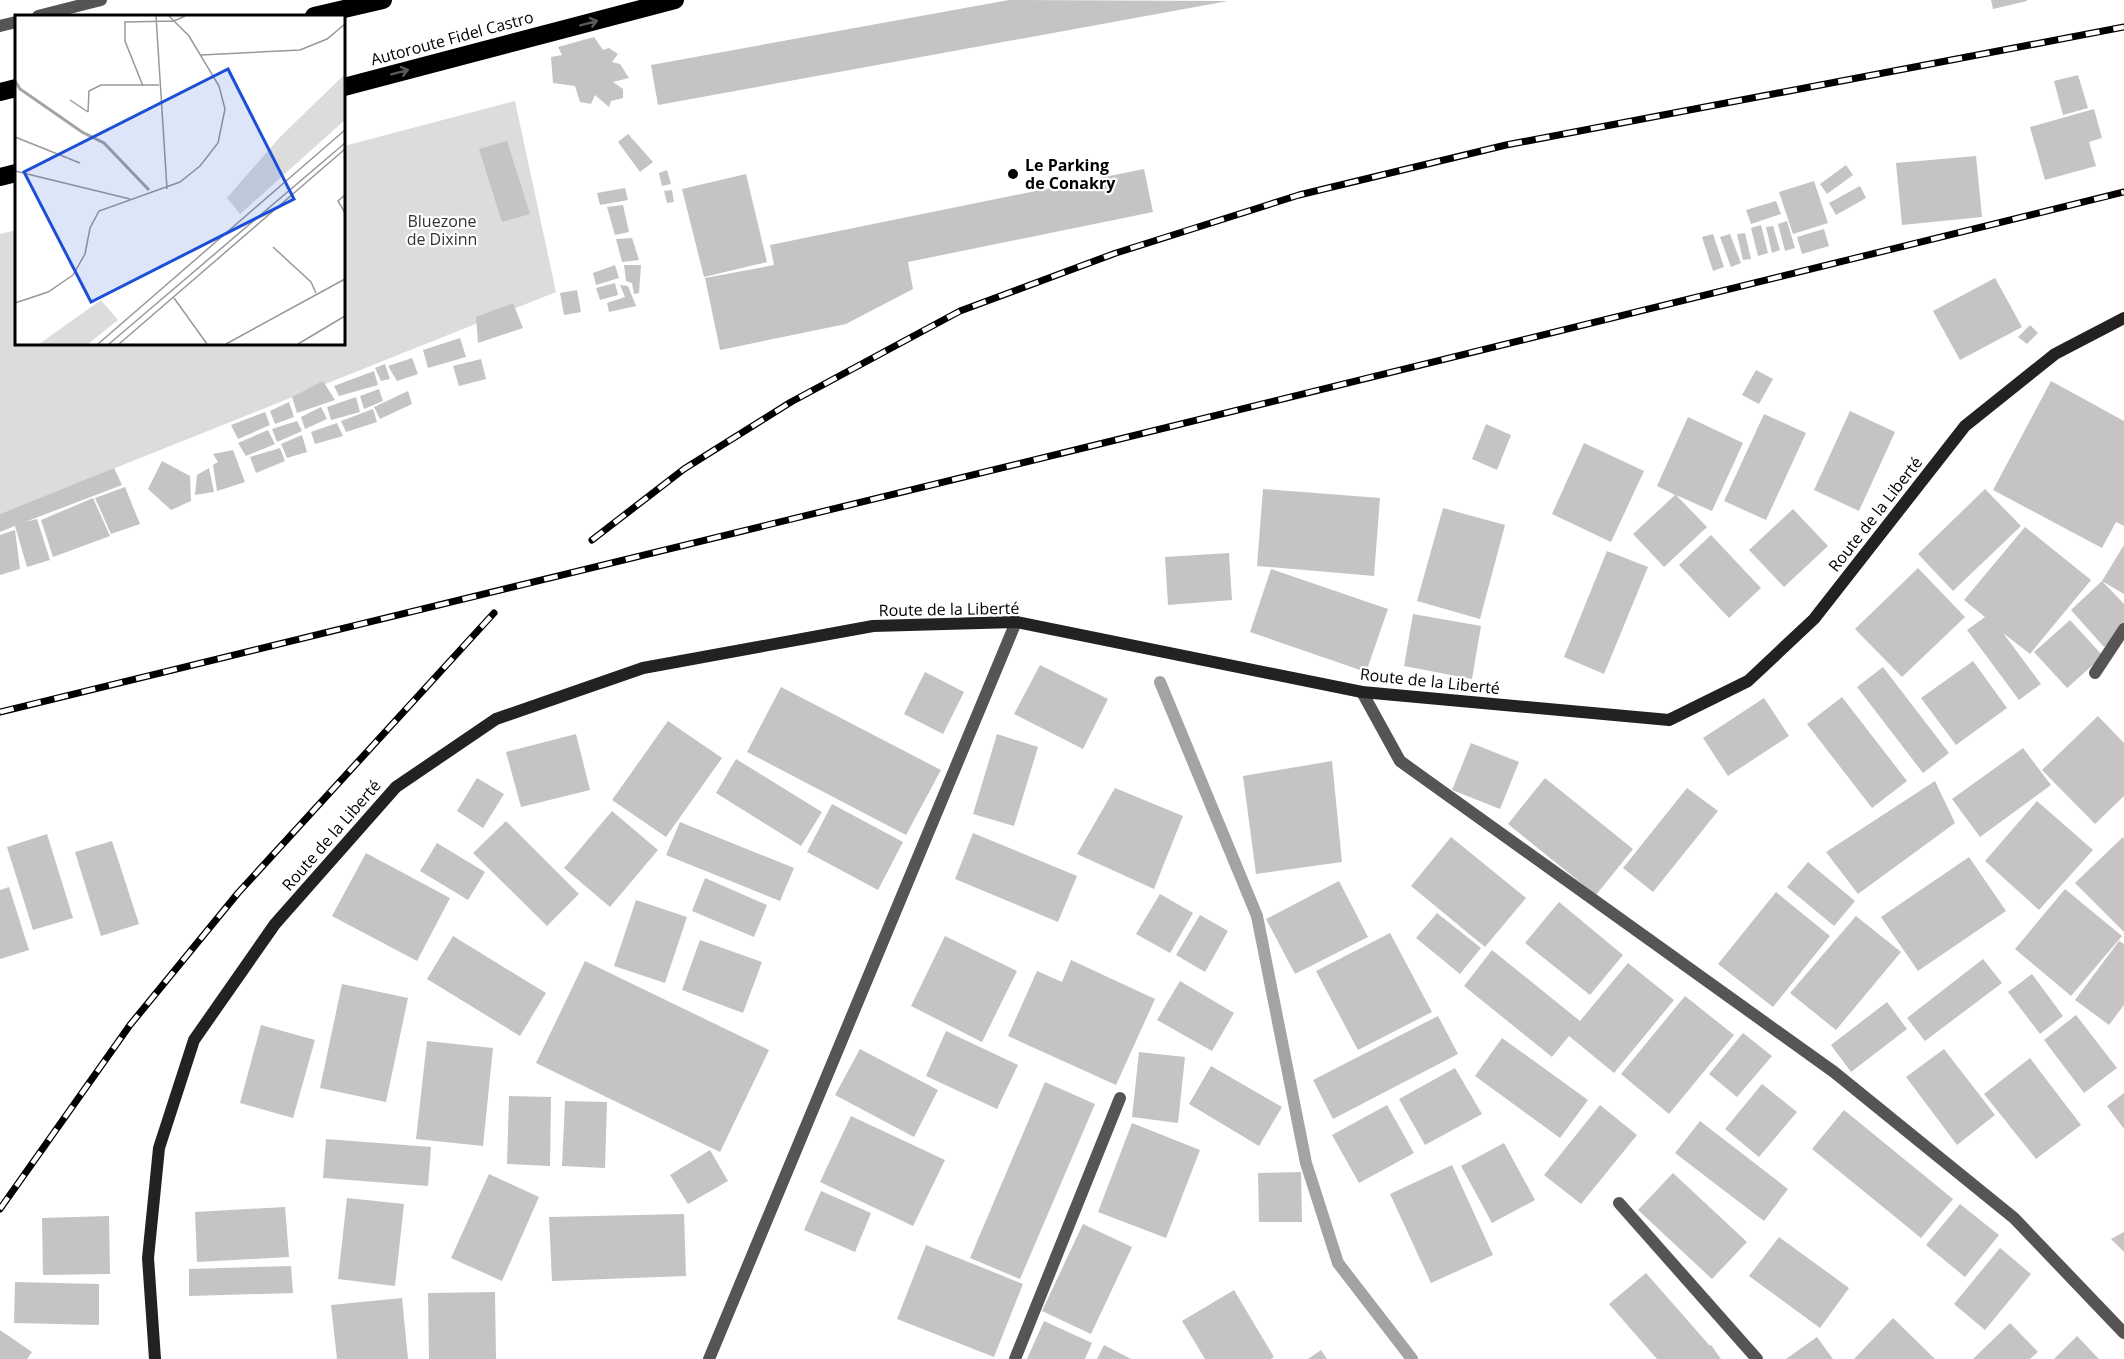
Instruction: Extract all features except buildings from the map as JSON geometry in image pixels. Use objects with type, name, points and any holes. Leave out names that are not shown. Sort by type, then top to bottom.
[{"type":"highway","points":[[318,15],[383,0]]},
{"type":"highway","name":"Autoroute Fidel Castro","points":[[345,87],[675,0]]},
{"type":"highway","points":[[0,92],[15,88]]},
{"type":"highway","points":[[0,177],[15,173]]},
{"type":"main road","name":"Route de la Liberté","points":[[154,1359],[148,1258],[159,1148],[194,1040],[275,924],[396,787],[496,719],[643,669],[873,626],[1016,622],[1362,692],[1669,720],[1748,681],[1814,619],[1965,426],[2055,354],[2124,318]]},
{"type":"street","points":[[42,15],[101,0]]},
{"type":"street","points":[[0,26],[15,22]]},
{"type":"street","points":[[709,1359],[1016,622]]},
{"type":"street","points":[[2094,673],[2124,629]]},
{"type":"street","points":[[1362,692],[1400,761],[1834,1072],[2014,1218],[2124,1333]]},
{"type":"street","points":[[1015,1359],[1120,1098]]},
{"type":"street","points":[[1619,1203],[1757,1359]]},
{"type":"green space","name":"Bluezone de Dixinn","points":[[515,101],[556,292],[0,514],[0,234],[15,230],[15,345],[345,345],[345,146]]},
{"type":"waterway","points":[[1160,682],[1257,916],[1306,1163],[1338,1263],[1412,1359]]},
{"type":"railway","points":[[592,540],[684,469],[791,402],[960,311],[1116,253],[1299,195],[1506,145],[2124,27]]},
{"type":"railway","points":[[0,712],[2124,192]]},
{"type":"railway","points":[[0,1209],[130,1025],[238,893],[494,613]]},
{"type":"place","name":"Le Parking de Conakry","points":[[1013,174]]}]
